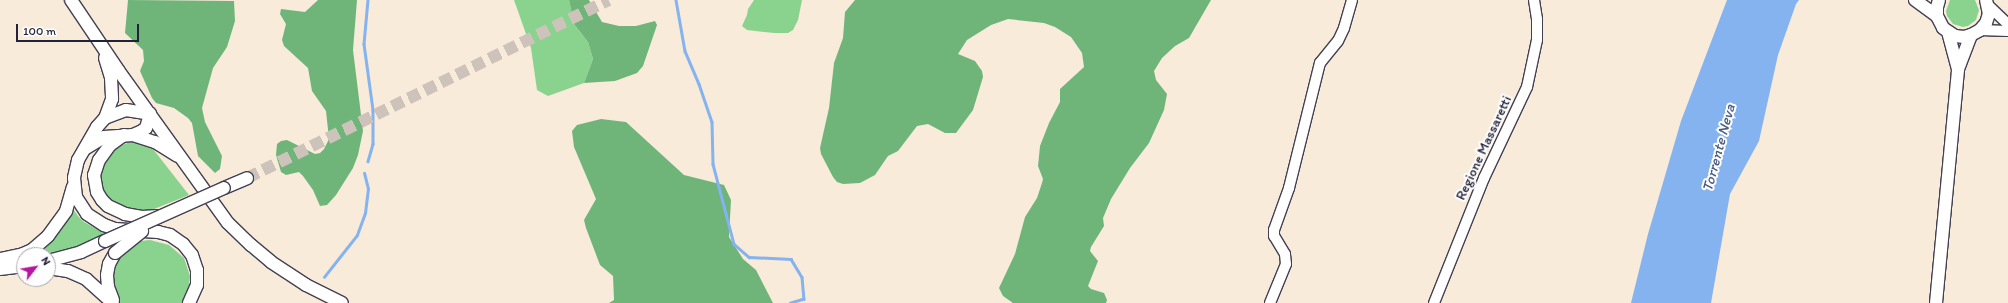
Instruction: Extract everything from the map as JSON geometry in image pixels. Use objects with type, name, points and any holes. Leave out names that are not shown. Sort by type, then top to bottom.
[{"type":"main road","points":[[72,0],[101,45],[220,212],[250,245],[294,278],[342,303]]},
{"type":"main road","points":[[1915,0],[1938,16]]},
{"type":"main road","points":[[1939,0],[1937,7],[1938,16],[1943,28],[1948,32],[1964,37],[1976,33]]},
{"type":"main road","points":[[1958,69],[1976,33],[1986,23],[1989,14],[1987,2]]},
{"type":"main road","points":[[1936,303],[1958,69],[1948,32]]},
{"type":"main road","points":[[0,259],[23,254],[32,250],[48,236],[66,211],[74,184],[76,166],[110,108],[113,88],[101,45]]},
{"type":"main road","points":[[105,118],[126,110],[150,114]]},
{"type":"main road","points":[[84,150],[96,140],[104,137],[129,135],[142,131],[146,128],[150,114]]},
{"type":"main road","points":[[164,215],[149,218],[134,216],[108,206],[97,192],[94,175],[99,160],[110,146],[129,135],[155,142],[185,162]]},
{"type":"main road","points":[[56,259],[81,252],[247,178]]},
{"type":"main road","points":[[74,184],[79,203],[87,214],[98,222],[115,229],[164,234],[183,244],[192,255],[197,270],[197,285],[189,303]]},
{"type":"main road","points":[[114,303],[110,296],[107,276],[109,264],[115,253],[127,242],[164,215]]},
{"type":"main road","points":[[0,269],[16,267]]},
{"type":"main road","points":[[56,269],[80,275],[92,283],[114,303]]},
{"type":"street","points":[[1270,303],[1286,264],[1285,254],[1274,236],[1274,230],[1289,188],[1320,63],[1341,34],[1352,0]]},
{"type":"street","name":"Regione Massaretti","points":[[1434,303],[1484,178],[1528,87],[1537,40],[1537,19],[1534,0]]},
{"type":"street","points":[[1987,2],[2008,24]]},
{"type":"street","points":[[1976,33],[2008,31]]},
{"type":"green space","points":[[128,0],[234,1],[235,21],[227,47],[213,68],[202,108],[205,122],[222,156],[220,169],[215,173],[198,156],[192,123],[188,118],[174,108],[156,103],[152,98],[140,71],[144,61],[143,50],[125,33]]},
{"type":"green space","points":[[318,0],[357,0],[353,50],[363,131],[358,155],[353,168],[336,195],[327,205],[320,206],[313,190],[299,172],[286,175],[281,172],[276,155],[277,144],[281,141],[287,140],[315,154],[320,153],[324,149],[329,139],[326,111],[312,91],[308,68],[284,46],[282,40],[286,24],[280,14],[281,9],[305,12]]},
{"type":"green space","points":[[514,0],[569,0],[574,24],[588,42],[593,59],[584,83],[548,96],[537,90],[531,48]]},
{"type":"green space","points":[[569,0],[589,0],[602,22],[619,26],[636,26],[655,21],[657,25],[643,66],[637,73],[615,81],[584,83],[593,59],[588,42],[574,24]]},
{"type":"green space","points":[[754,0],[802,0],[798,20],[793,30],[788,33],[774,33],[747,30],[742,26],[748,9]]},
{"type":"green space","points":[[855,0],[1211,0],[1189,38],[1175,46],[1162,58],[1154,71],[1156,80],[1167,94],[1164,110],[1149,143],[1130,168],[1111,199],[1103,218],[1104,226],[1091,247],[1090,251],[1098,261],[1088,286],[1091,289],[1104,293],[1107,300],[1106,303],[1013,303],[1003,296],[999,288],[1015,254],[1025,217],[1037,198],[1042,183],[1043,179],[1038,166],[1040,146],[1049,123],[1060,102],[1060,89],[1084,67],[1082,53],[1071,37],[1055,27],[1044,23],[1008,19],[991,25],[967,40],[958,54],[975,61],[982,71],[983,77],[973,110],[956,133],[945,133],[928,124],[917,126],[898,151],[888,156],[875,175],[860,183],[843,184],[837,182],[833,177],[821,154],[820,148],[829,108],[834,63],[843,38],[845,12]]},
{"type":"green space","points":[[1950,0],[1975,0],[1979,10],[1976,20],[1968,26],[1963,27],[1953,24],[1947,16],[1946,11]]},
{"type":"green space","points":[[601,119],[626,122],[684,175],[724,185],[731,200],[729,237],[743,259],[756,270],[773,303],[609,303],[614,300],[613,276],[600,265],[586,228],[584,220],[596,199],[574,147],[572,131],[577,125]]},
{"type":"green space","points":[[130,142],[139,142],[153,149],[189,195],[139,215],[107,199],[100,185],[99,176],[107,156],[115,148]]},
{"type":"green space","points":[[71,206],[84,222],[108,235],[82,246],[56,253],[56,247],[38,247]]},
{"type":"green space","points":[[150,240],[169,245],[184,258],[190,276],[189,286],[182,303],[120,303],[114,293],[112,272],[116,261],[130,246],[140,241]]},
{"type":"water","name":"Torrente Neva","points":[[1727,0],[1799,0],[1796,4],[1778,55],[1759,141],[1730,194],[1711,303],[1631,303],[1648,234],[1681,121]]},
{"type":"waterway","points":[[368,0],[364,44],[373,110],[373,144],[368,161]]},
{"type":"waterway","points":[[676,0],[685,51],[699,84],[712,122],[713,164],[734,244],[749,257],[791,259],[802,277],[804,299],[791,303]]},
{"type":"waterway","points":[[324,277],[357,235],[365,213],[368,189],[364,173]]},
{"type":"tunnel","points":[[247,178],[609,0]]}]
